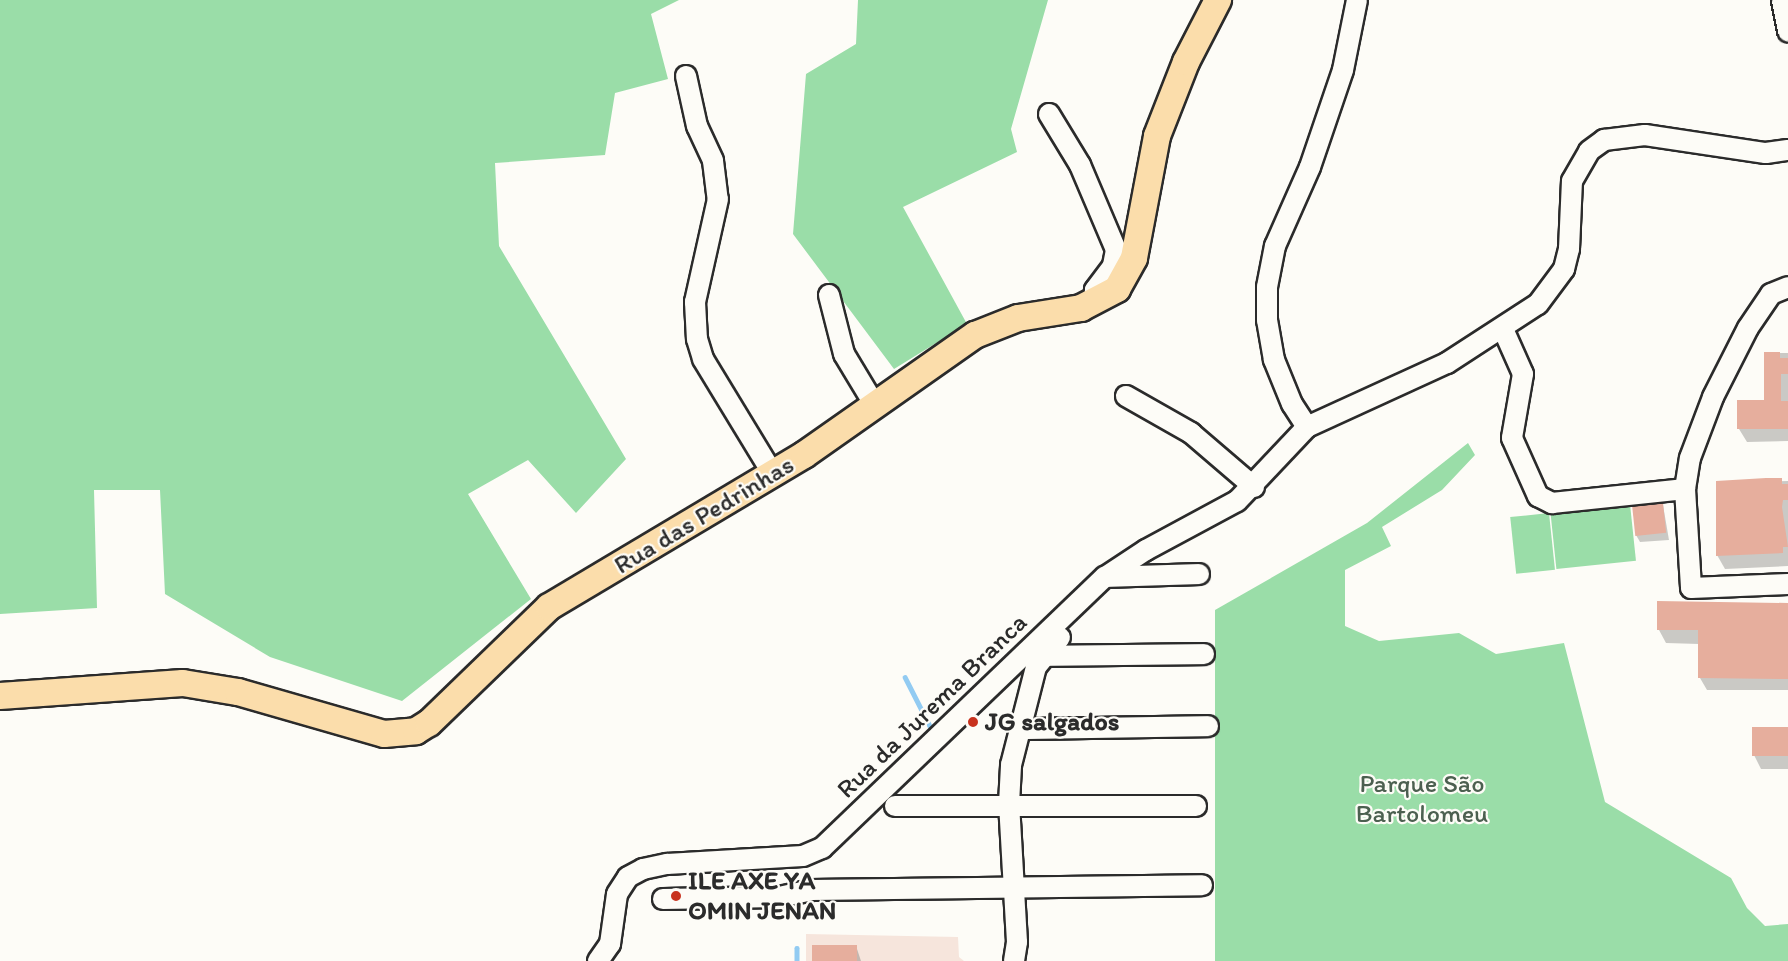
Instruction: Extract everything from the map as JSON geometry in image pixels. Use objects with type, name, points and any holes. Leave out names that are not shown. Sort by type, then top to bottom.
[{"type":"main road","name":"Rua das Pedrinhas","points":[[0,696],[183,683],[238,692],[384,734],[416,731],[441,715],[549,607],[773,474],[876,407],[957,347],[995,325],[1094,303],[1117,289],[1129,272],[1157,136],[1186,62],[1218,0]]},
{"type":"street","points":[[1357,0],[1343,70],[1310,167],[1275,246],[1267,287],[1267,320],[1274,360],[1292,404],[1307,427],[1448,363],[1538,304],[1564,269],[1569,249],[1572,181],[1589,151],[1604,140],[1645,135],[1766,153],[1788,150]]},
{"type":"street","points":[[1782,0],[1788,31]]},
{"type":"street","points":[[687,76],[697,126],[713,161],[717,199],[695,302],[697,339],[704,359],[773,474]]},
{"type":"street","points":[[1050,114],[1080,165],[1116,250],[1116,261],[1095,290],[1094,303]]},
{"type":"street","points":[[1788,287],[1771,294],[1748,328],[1713,397],[1690,459],[1685,489],[1691,588],[1788,584]]},
{"type":"street","points":[[829,295],[844,354],[876,407]]},
{"type":"street","points":[[1503,329],[1523,374],[1512,438],[1538,496],[1552,503],[1685,489]]},
{"type":"street","points":[[1126,396],[1191,433],[1254,487]]},
{"type":"street","name":"Rua da Jurema Branca","points":[[598,961],[610,944],[617,894],[628,878],[644,868],[667,864],[803,856],[822,848],[1105,577],[1146,550],[1222,510],[1254,487],[1307,427]]},
{"type":"street","points":[[1105,577],[1199,574]]},
{"type":"street","points":[[1014,961],[1017,942],[1009,804],[1011,765],[1042,657],[1078,614],[1088,593]]},
{"type":"street","points":[[1042,657],[1204,654]]},
{"type":"street","points":[[1022,729],[1208,726]]},
{"type":"street","points":[[895,806],[1009,804],[1196,806]]},
{"type":"street","points":[[663,899],[794,896],[811,890],[1013,890],[1202,885]]},
{"type":"shaded area","points":[[806,934],[958,937],[959,957],[964,961],[806,961]]},
{"type":"green space","points":[[0,0],[679,0],[651,14],[668,79],[615,93],[605,155],[495,163],[499,246],[626,459],[576,513],[528,460],[468,494],[531,599],[402,701],[270,657],[165,594],[160,490],[94,490],[97,608],[0,614]]},
{"type":"green space","points":[[858,0],[1048,0],[1011,129],[1017,152],[903,207],[967,324],[894,369],[793,234],[806,74],[856,44]]},
{"type":"green space","name":"Parque São Bartolomeu","points":[[1468,443],[1475,455],[1442,490],[1382,527],[1391,546],[1345,570],[1345,626],[1379,641],[1459,633],[1496,654],[1564,643],[1605,802],[1731,878],[1747,908],[1765,926],[1788,924],[1788,961],[1215,961],[1215,610],[1367,523]]},
{"type":"green space","points":[[1630,504],[1636,561],[1556,569],[1550,512]]},
{"type":"green space","points":[[1549,513],[1555,570],[1516,574],[1510,517]]},
{"type":"building","points":[[1764,352],[1780,352],[1780,358],[1788,358],[1788,374],[1781,374],[1781,401],[1788,401],[1788,429],[1737,429],[1737,400],[1764,400]]},
{"type":"building","points":[[1782,478],[1782,484],[1788,484],[1788,500],[1783,500],[1782,507],[1788,547],[1783,547],[1783,553],[1716,556],[1716,481]]},
{"type":"building","points":[[1663,503],[1666,533],[1635,536],[1632,506]]},
{"type":"building","points":[[1657,601],[1788,603],[1788,679],[1698,678],[1698,630],[1657,630]]},
{"type":"building","points":[[1752,727],[1788,727],[1788,756],[1752,756]]},
{"type":"building","points":[[812,945],[857,945],[857,961],[812,961]]},
{"type":"waterway","points":[[905,677],[934,734]]},
{"type":"waterway","points":[[797,948],[797,961]]},
{"type":"place","name":"JG salgados","points":[[973,722]]},
{"type":"place","name":"ILE AXE YA OMIN JENAN","points":[[676,896]]}]
